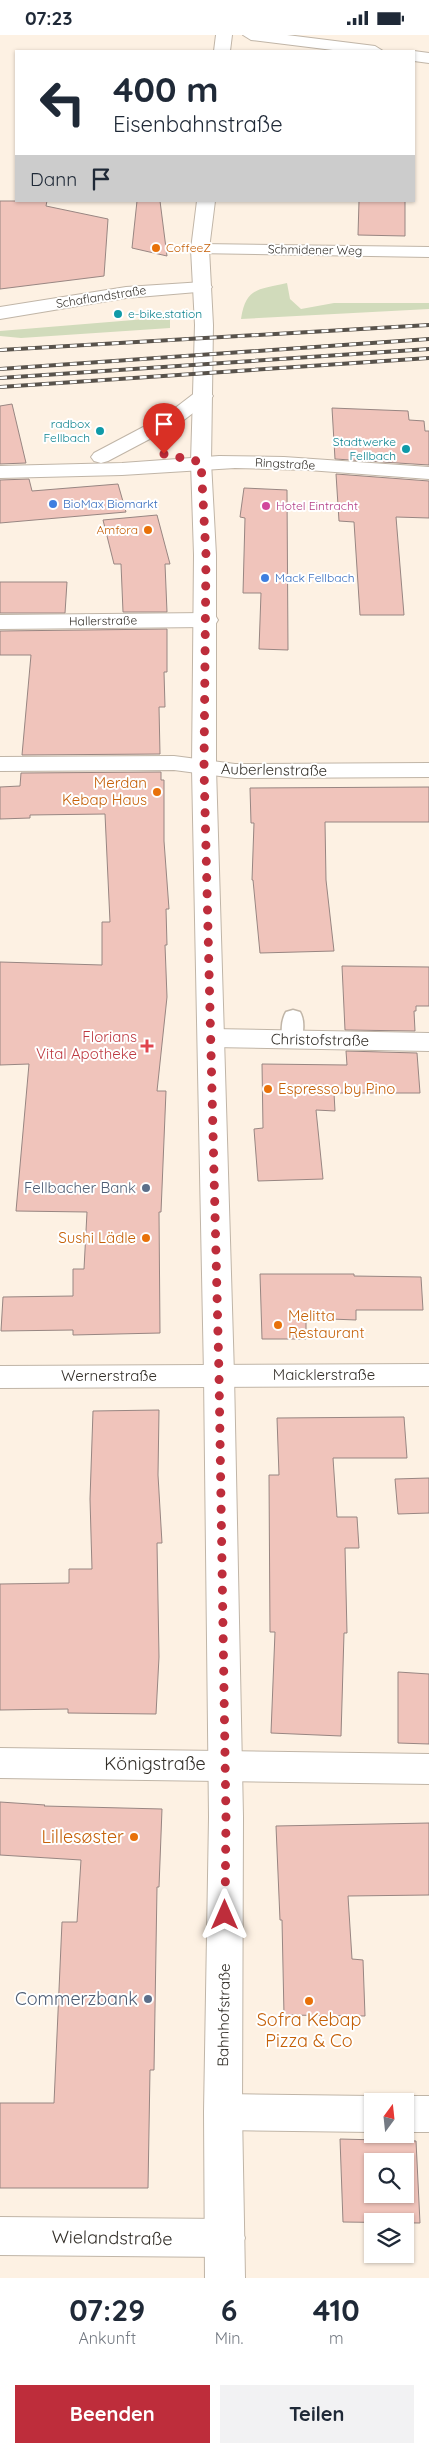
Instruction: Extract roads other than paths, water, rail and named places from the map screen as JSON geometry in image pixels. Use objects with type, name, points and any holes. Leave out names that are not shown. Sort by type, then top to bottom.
[{"type":"street","points":[[222,50],[224,35]]},
{"type":"street","points":[[250,35],[355,50]]},
{"type":"street","points":[[415,56],[429,58]]},
{"type":"street","name":"Bahnhofstraße","points":[[206,202],[200,249],[203,287],[201,462],[206,620],[204,768],[212,1039],[225,1765],[223,2112],[225,2278]]},
{"type":"street","name":"Schmidener Weg","points":[[200,249],[344,245],[429,252]]},
{"type":"street","name":"Schaflandstraße","points":[[0,313],[119,292],[160,288],[203,287]]},
{"type":"street","points":[[101,457],[172,419],[203,396]]},
{"type":"street","points":[[44,469],[101,457],[164,454],[201,462]]},
{"type":"street","points":[[0,472],[44,469],[167,468],[201,462]]},
{"type":"street","name":"Ringstraße","points":[[201,462],[255,463],[429,473]]},
{"type":"street","name":"Hallerstraße","points":[[0,623],[206,620]]},
{"type":"street","name":"Auberlenstraße","points":[[0,764],[174,763],[234,771],[429,770]]},
{"type":"street","name":"Christofstraße","points":[[212,1039],[293,1028],[429,1042]]},
{"type":"street","name":"Maicklerstraße","points":[[219,1375],[429,1375]]},
{"type":"street","name":"Wernerstraße","points":[[0,1377],[219,1375]]},
{"type":"street","name":"Königstraße","points":[[0,1763],[429,1769]]},
{"type":"street","points":[[223,2112],[364,2114]]},
{"type":"street","points":[[414,2114],[429,2114]]},
{"type":"street","name":"Wielandstraße","points":[[0,2236],[225,2237]]},
{"type":"railway","points":[[0,350],[429,325]]},
{"type":"railway","points":[[0,369],[429,339]]},
{"type":"railway","points":[[0,378],[429,349]]},
{"type":"railway","points":[[0,387],[429,358]]},
{"type":"place","name":"CoffeeZ","points":[[156,248]]},
{"type":"place","name":"e-bike.station","points":[[118,314]]},
{"type":"place","name":"radbox Fellbach","points":[[100,431]]},
{"type":"place","name":"Stadtwerke Fellbach","points":[[406,449]]},
{"type":"place","name":"BioMax Biomarkt","points":[[53,504]]},
{"type":"place","name":"Hotel Eintracht","points":[[266,506]]},
{"type":"place","name":"Amfora","points":[[148,530]]},
{"type":"place","name":"Mack Fellbach","points":[[265,578]]},
{"type":"place","name":"Merdan Kebap Haus","points":[[157,792]]},
{"type":"place","name":"Florians Vital Apotheke","points":[[147,1046]]},
{"type":"place","name":"Espresso by Pino","points":[[268,1089]]},
{"type":"place","name":"Fellbacher Bank","points":[[146,1188]]},
{"type":"place","name":"Sushi Lädle","points":[[146,1238]]},
{"type":"place","name":"Melitta Restaurant","points":[[278,1325]]},
{"type":"place","name":"Lillesøster","points":[[134,1837]]},
{"type":"place","name":"Commerzbank","points":[[148,1999]]},
{"type":"place","name":"Sofra Kebap Pizza & Co","points":[[309,2001]]}]
